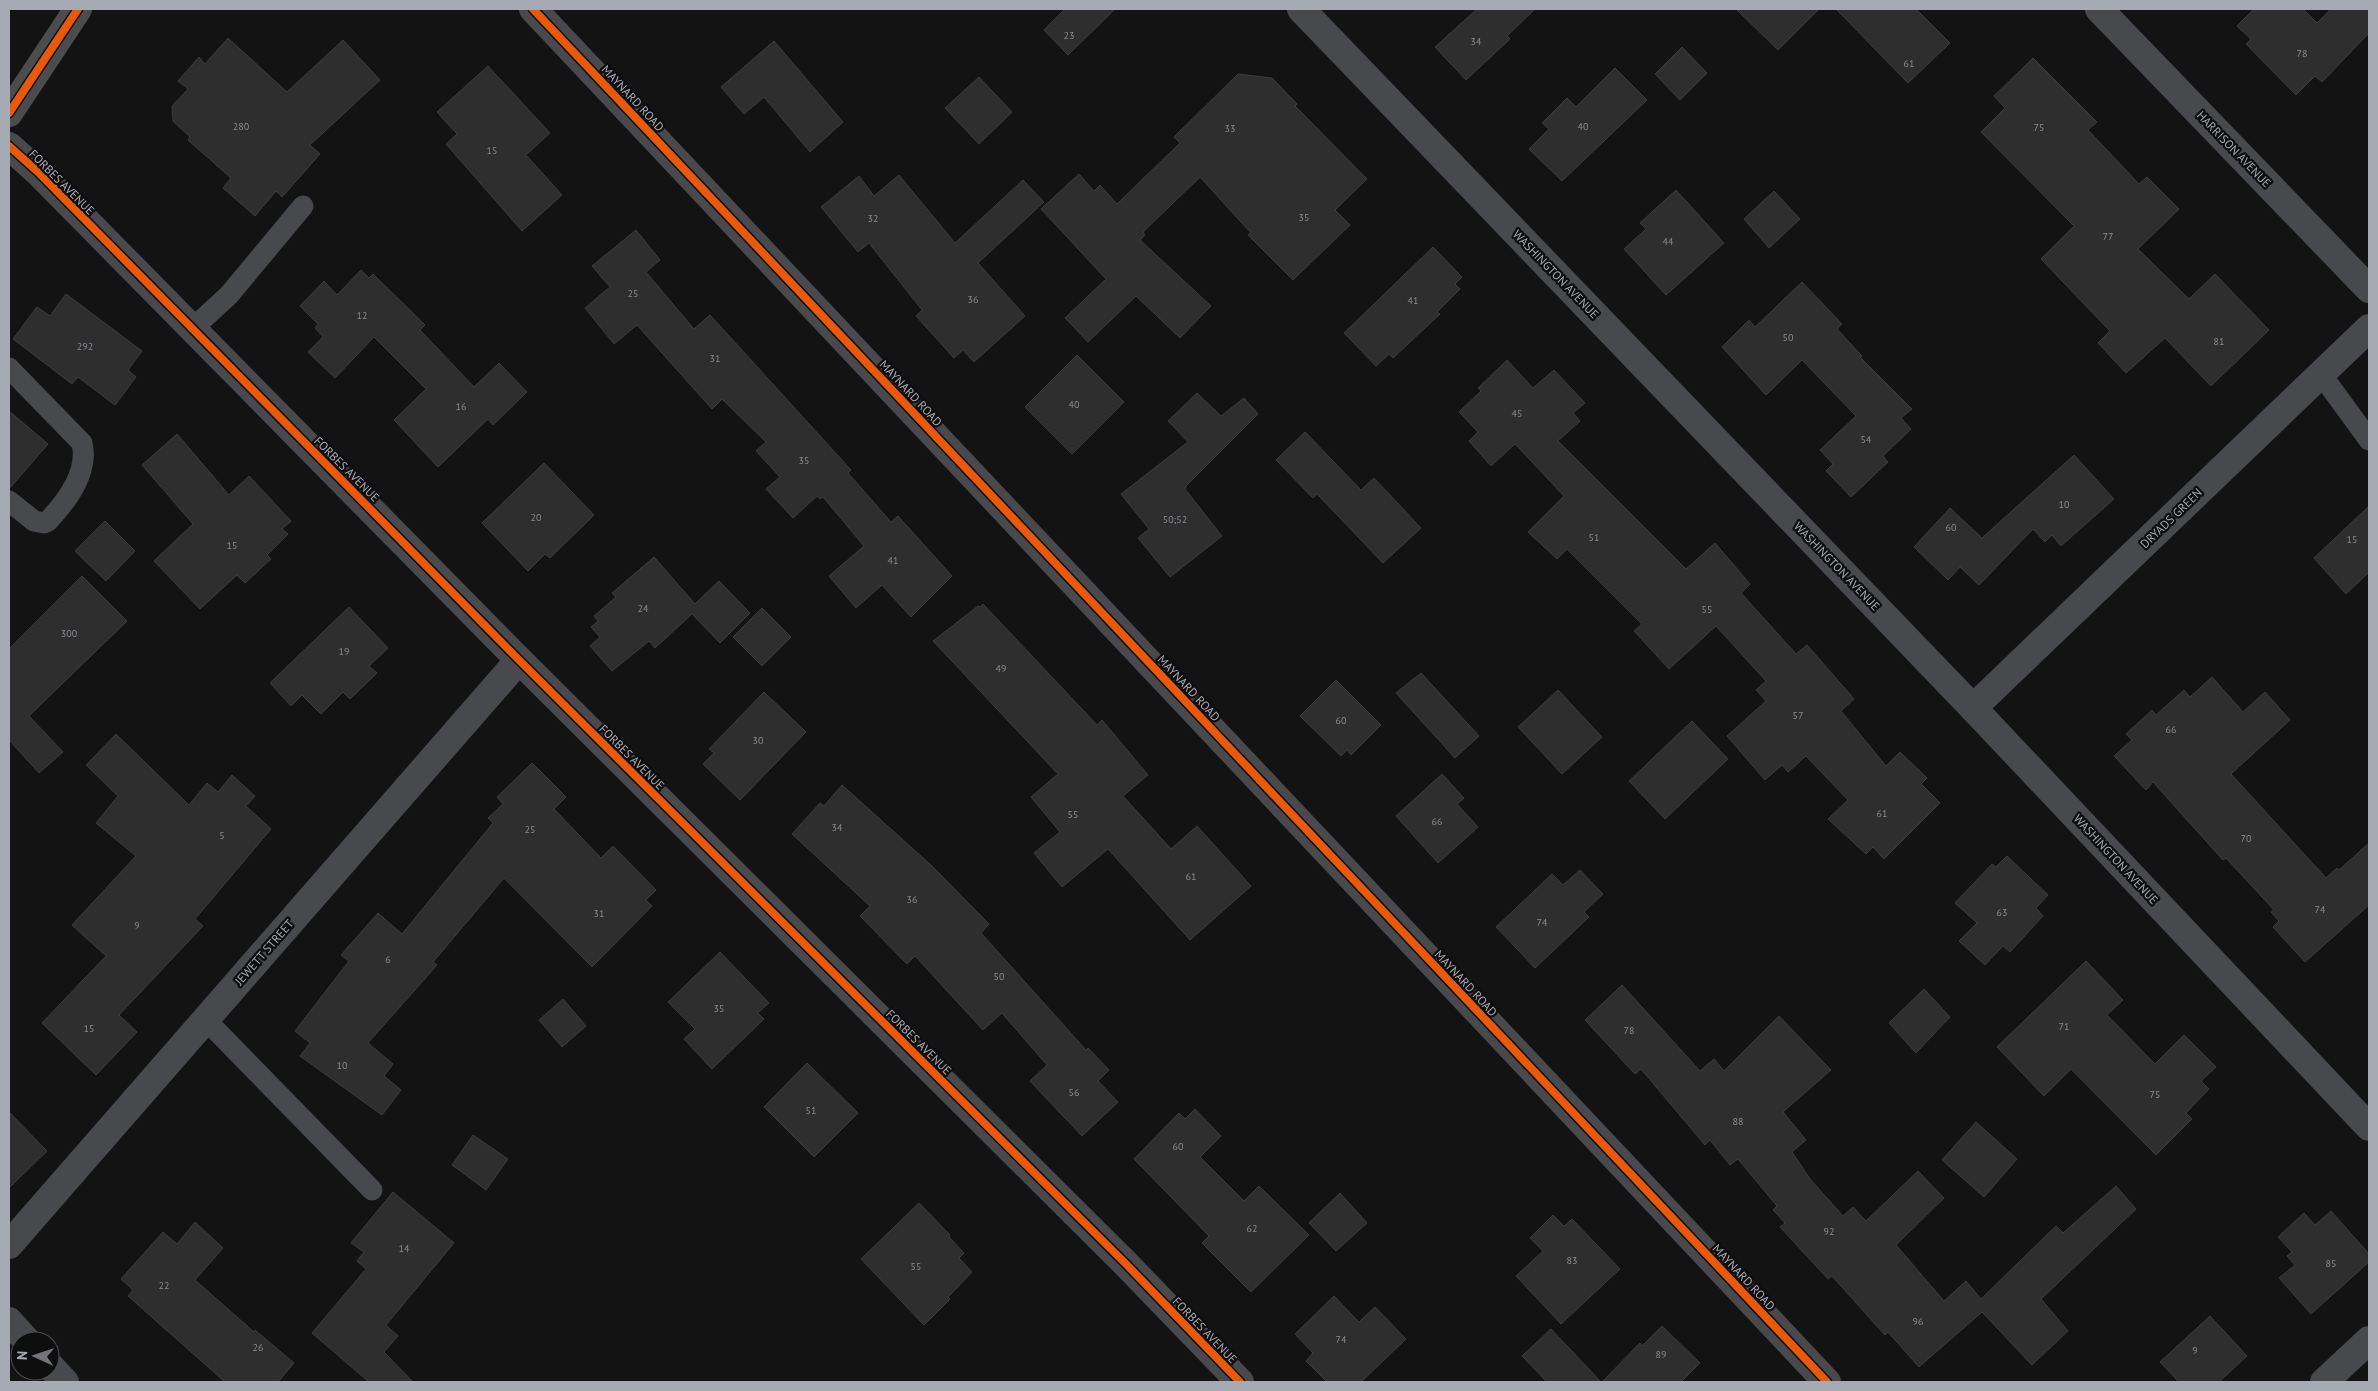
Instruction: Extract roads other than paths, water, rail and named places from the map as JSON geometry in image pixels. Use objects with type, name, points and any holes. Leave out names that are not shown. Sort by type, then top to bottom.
[{"type":"highway","points":[[9,113],[78,9]]},
{"type":"street","name":"MAYNARD ROAD","points":[[534,9],[1827,1382]]},
{"type":"street","name":"WASHINGTON AVENUE","points":[[1301,9],[1973,708],[2369,1127]]},
{"type":"street","name":"HARRISON AVENUE","points":[[2099,9],[2369,289]]},
{"type":"street","name":"FORBES AVENUE","points":[[9,146],[38,172],[519,660],[1126,1264],[1240,1382]]},
{"type":"street","name":"DRYADS GREEN","points":[[1973,708],[2369,328]]},
{"type":"street","name":"JEWETT STREET","points":[[9,1245],[519,660]]},
{"type":"street","points":[[9,1321],[18,1331]]},
{"type":"street","points":[[2324,1382],[2369,1340]]},
{"type":"lane","points":[[192,329],[229,295],[303,206]]},
{"type":"lane","points":[[9,368],[82,443],[84,454],[84,463],[78,480],[48,521],[44,523],[34,521],[13,505]]},
{"type":"lane","points":[[2321,374],[2369,440]]},
{"type":"lane","points":[[205,1019],[372,1190]]}]
